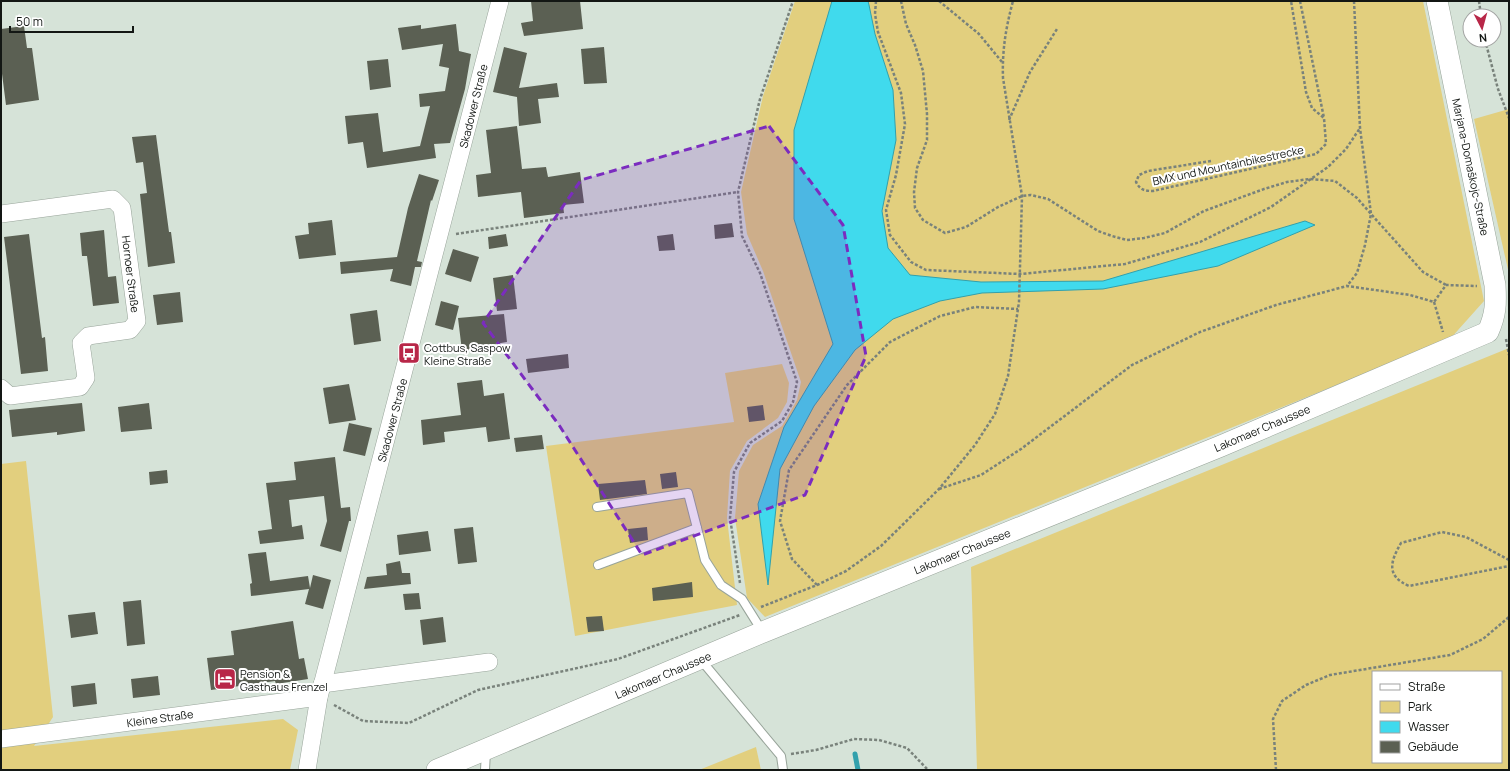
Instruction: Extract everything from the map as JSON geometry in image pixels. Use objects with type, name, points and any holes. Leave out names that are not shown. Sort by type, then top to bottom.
[{"type":"street","name":"Skadower Straße","points":[[307,770],[321,691],[500,1]]},
{"type":"street","name":"Marjana-Domaškojc-Straße","points":[[1437,1],[1495,284],[1496,304],[1494,318],[1496,332]]},
{"type":"street","name":"Hornoer Straße","points":[[1,214],[113,199],[122,208],[137,321],[130,330],[88,336],[81,343],[86,378],[80,387],[10,396],[1,388]]},
{"type":"street","name":"Lakomaer Chaussee","points":[[437,770],[485,760],[700,659],[763,632],[1221,446],[1449,349],[1496,332]]},
{"type":"street","name":"Kleine Straße","points":[[1,740],[321,691],[489,662]]},
{"type":"lane","points":[[597,507],[688,494],[705,560],[721,585],[742,599],[763,632]]},
{"type":"lane","points":[[598,565],[697,528]]},
{"type":"lane","points":[[700,659],[780,756],[783,770]]},
{"type":"path","points":[[742,599],[730,518],[734,472],[750,443],[782,421],[793,402],[797,382],[760,273],[742,236],[738,192],[760,99],[794,1]]},
{"type":"path","points":[[876,1],[878,32],[901,93],[904,106],[905,124],[896,175],[886,210],[890,235],[910,262],[926,270],[1020,274],[1125,264],[1200,242],[1271,207],[1328,167],[1346,149],[1360,128]]},
{"type":"path","points":[[901,1],[906,24],[916,45],[923,71],[927,114],[927,140],[917,168],[914,192],[915,208],[922,220],[945,233],[966,227],[998,207],[1022,196],[1031,196],[1048,199],[1098,231],[1127,240],[1144,238],[1165,233],[1204,211],[1287,182],[1310,179],[1335,181],[1357,198],[1423,272],[1446,285],[1471,286],[1495,284]]},
{"type":"path","points":[[939,1],[979,34],[1002,62]]},
{"type":"path","points":[[321,691],[362,721],[409,723],[478,690],[618,659],[750,611],[817,585],[846,571],[881,546],[939,489],[975,445],[995,414],[1008,376],[1019,302],[1022,196],[1009,120],[1002,62],[1005,30],[1013,1]]},
{"type":"path","points":[[1291,1],[1306,92],[1312,108],[1324,118]]},
{"type":"path","points":[[1300,1],[1324,118]]},
{"type":"path","points":[[1347,286],[1358,273],[1371,214],[1360,128],[1354,1]]},
{"type":"path","points":[[1009,120],[1030,72],[1057,29]]},
{"type":"path","points":[[1487,48],[1498,89],[1509,117]]},
{"type":"path","name":"BMX und Mountainbikestrecke","points":[[1212,161],[1148,171],[1139,175],[1136,182],[1143,191],[1153,191],[1316,154],[1326,144],[1324,118]]},
{"type":"path","points":[[439,237],[738,192]]},
{"type":"path","points":[[1434,302],[1446,285]]},
{"type":"path","points":[[939,489],[981,475],[1021,449],[1132,365],[1200,332],[1276,305],[1347,286],[1410,295],[1434,302]]},
{"type":"path","points":[[1434,302],[1449,349]]},
{"type":"path","points":[[817,585],[792,559],[780,521],[789,470],[847,385],[890,342],[940,316],[975,307],[1018,309]]},
{"type":"path","points":[[1496,332],[1509,355]]},
{"type":"path","points":[[1509,560],[1466,537],[1442,532],[1401,543],[1392,562],[1392,573],[1400,582],[1409,586],[1509,566]]},
{"type":"path","points":[[1276,770],[1273,719],[1282,701],[1306,685],[1330,676],[1450,655],[1483,639],[1509,617]]},
{"type":"path","points":[[780,756],[816,750],[854,739],[879,740],[907,748],[928,770]]},
{"type":"highlighted area","points":[[769,126],[843,225],[866,356],[805,495],[642,555],[559,425],[483,323],[581,180]]},
{"type":"green space","points":[[795,1],[1423,1],[1484,301],[1450,339],[765,617],[747,598],[735,518],[739,471],[753,445],[782,426],[797,400],[801,382],[763,271],[747,234],[741,192],[763,96]]},
{"type":"green space","points":[[1509,109],[1509,274],[1474,119]]},
{"type":"green space","points":[[1509,348],[1509,770],[977,770],[971,567]]},
{"type":"green space","points":[[782,364],[789,383],[787,402],[778,418],[747,441],[730,471],[727,518],[737,605],[575,636],[546,446],[734,422],[725,373]]},
{"type":"green space","points":[[26,461],[53,717],[34,746],[283,719],[298,730],[290,770],[1,770],[1,464]]},
{"type":"green space","points":[[756,747],[761,770],[699,770]]},
{"type":"water","points":[[832,1],[868,1],[875,34],[893,90],[896,140],[882,211],[888,248],[910,275],[981,282],[1103,281],[1305,221],[1315,225],[1218,266],[1103,289],[982,293],[940,301],[893,319],[855,350],[814,406],[780,469],[768,585],[758,504],[784,427],[833,344],[794,219],[794,130]]},
{"type":"building","points":[[531,1],[580,1],[583,29],[524,36],[521,23],[533,21]]},
{"type":"building","points":[[456,24],[459,51],[471,54],[465,89],[450,143],[434,144],[436,158],[367,168],[363,142],[348,144],[345,116],[378,113],[383,152],[420,146],[430,106],[420,107],[419,94],[445,91],[449,68],[439,66],[443,44],[402,50],[398,28],[421,25],[421,29]]},
{"type":"building","points":[[24,26],[27,48],[32,48],[39,100],[6,105],[1,66],[1,29]]},
{"type":"building","points":[[504,47],[527,53],[519,88],[557,83],[559,97],[538,99],[541,123],[519,126],[517,97],[493,92]]},
{"type":"building","points":[[604,47],[607,83],[584,84],[581,49]]},
{"type":"building","points":[[388,59],[391,87],[370,90],[367,61]]},
{"type":"building","points":[[517,126],[522,169],[546,167],[548,177],[580,172],[584,203],[563,205],[564,213],[524,218],[521,192],[478,197],[476,175],[491,173],[486,130]]},
{"type":"building","points":[[156,135],[169,232],[171,232],[175,263],[148,267],[140,194],[147,193],[143,162],[136,163],[132,137]]},
{"type":"building","points":[[419,174],[439,180],[432,201],[431,200],[417,261],[422,262],[421,267],[415,267],[411,286],[390,281],[393,269],[341,274],[340,262],[397,257],[408,208]]},
{"type":"building","points":[[332,220],[336,255],[299,259],[295,236],[309,234],[308,223]]},
{"type":"building","points":[[732,223],[734,237],[715,239],[714,225]]},
{"type":"building","points":[[104,230],[108,277],[116,276],[119,303],[93,306],[87,256],[82,256],[80,233]]},
{"type":"building","points":[[29,234],[42,338],[45,337],[48,371],[21,374],[4,237]]},
{"type":"building","points":[[506,234],[508,246],[489,249],[488,237]]},
{"type":"building","points":[[673,234],[675,250],[659,251],[657,236]]},
{"type":"building","points":[[453,249],[479,257],[471,282],[445,274]]},
{"type":"building","points":[[513,275],[517,309],[497,311],[493,278]]},
{"type":"building","points":[[180,292],[183,322],[157,325],[153,295]]},
{"type":"building","points":[[441,301],[459,306],[453,330],[435,325]]},
{"type":"building","points":[[377,310],[381,341],[354,345],[350,314]]},
{"type":"building","points":[[504,314],[507,342],[489,345],[490,348],[462,351],[458,318]]},
{"type":"building","points":[[568,354],[569,368],[528,373],[526,359]]},
{"type":"building","points":[[482,380],[484,396],[504,393],[510,439],[488,442],[486,427],[444,432],[445,442],[423,445],[421,420],[461,415],[457,383]]},
{"type":"building","points":[[349,384],[356,420],[329,424],[323,388]]},
{"type":"building","points":[[82,403],[85,431],[57,435],[57,432],[12,437],[9,410]]},
{"type":"building","points":[[149,403],[152,429],[121,432],[118,407]]},
{"type":"building","points":[[763,405],[765,420],[749,422],[747,407]]},
{"type":"building","points":[[349,423],[372,428],[365,456],[343,451]]},
{"type":"building","points":[[542,435],[544,449],[516,452],[514,438]]},
{"type":"building","points":[[335,457],[341,508],[350,507],[351,521],[349,521],[341,552],[320,546],[327,521],[324,496],[289,500],[292,527],[302,525],[304,539],[260,544],[258,531],[272,529],[266,483],[296,480],[294,462]]},
{"type":"building","points":[[167,470],[168,483],[150,485],[149,472]]},
{"type":"building","points":[[676,472],[678,487],[662,489],[660,474]]},
{"type":"building","points":[[645,480],[647,494],[600,500],[598,484]]},
{"type":"building","points":[[473,527],[477,562],[458,564],[454,529]]},
{"type":"building","points":[[647,527],[648,540],[630,543],[628,529]]},
{"type":"building","points":[[428,531],[431,551],[399,555],[397,535]]},
{"type":"building","points":[[266,552],[270,581],[308,576],[310,588],[313,575],[331,580],[323,609],[305,604],[309,589],[251,596],[250,584],[252,583],[248,554]]},
{"type":"building","points":[[400,561],[402,573],[410,573],[411,584],[364,589],[367,577],[387,575],[386,564]]},
{"type":"building","points":[[692,582],[693,597],[653,601],[652,588]]},
{"type":"building","points":[[419,593],[421,609],[405,610],[403,594]]},
{"type":"building","points":[[141,600],[145,644],[127,646],[123,602]]},
{"type":"building","points":[[95,612],[98,634],[71,638],[68,615]]},
{"type":"building","points":[[602,616],[604,631],[588,632],[586,617]]},
{"type":"building","points":[[443,617],[446,642],[423,645],[420,620]]},
{"type":"building","points":[[293,621],[299,659],[304,658],[308,679],[276,684],[275,681],[211,690],[207,658],[234,655],[231,631]]},
{"type":"building","points":[[158,676],[160,695],[133,698],[131,679]]},
{"type":"building","points":[[95,683],[97,704],[73,707],[71,686]]},
{"type":"waterway","points":[[855,754],[858,770]]},
{"type":"place","name":"Cottbus, Saspow Kleine Straße","points":[[409,353]]},
{"type":"place","name":"Pension & Gasthaus Frenzel","points":[[225,679]]}]
